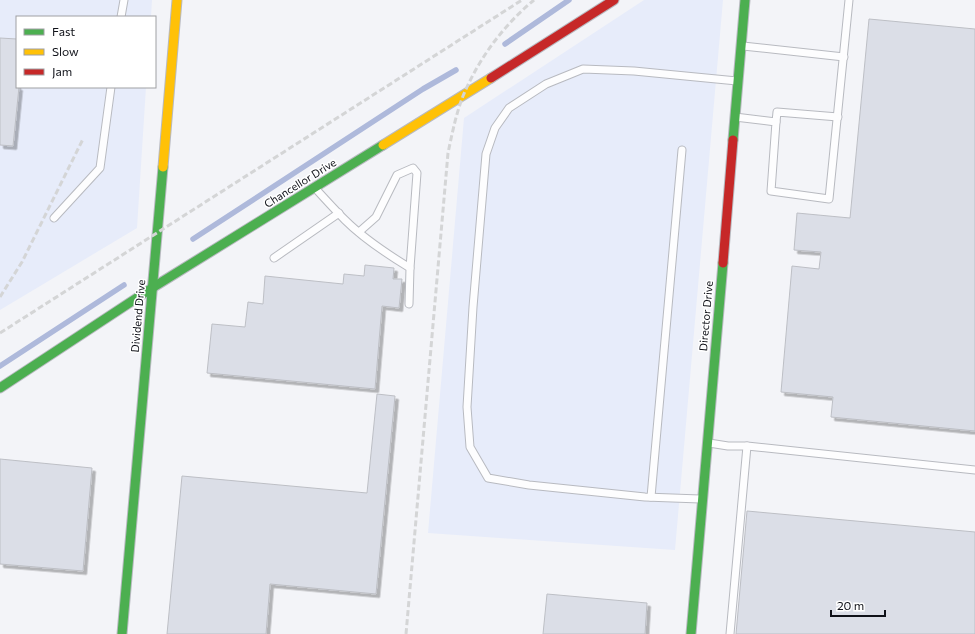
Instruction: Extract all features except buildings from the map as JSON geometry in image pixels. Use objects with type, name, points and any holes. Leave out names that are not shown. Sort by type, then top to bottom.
[{"type":"street","name":"Dividend Drive","points":[[122,634],[177,0]]},
{"type":"street","name":"Chancellor Drive","points":[[0,388],[152,288],[463,96],[614,0]]},
{"type":"street","name":"Director Drive","points":[[691,634],[745,0]]},
{"type":"lane","points":[[121,16],[124,0]]},
{"type":"lane","points":[[838,117],[777,112],[771,191],[829,199],[838,117],[849,0]]},
{"type":"lane","points":[[741,46],[844,57]]},
{"type":"lane","points":[[703,499],[651,497],[529,485],[488,478],[470,447],[467,407],[473,307],[486,154],[495,128],[509,108],[546,84],[583,69],[634,71],[738,81]]},
{"type":"lane","points":[[54,218],[100,168],[111,88]]},
{"type":"lane","points":[[735,117],[776,122]]},
{"type":"lane","points":[[651,497],[682,150]]},
{"type":"lane","points":[[359,232],[376,217],[397,175],[413,168],[417,173],[409,304]]},
{"type":"lane","points":[[315,188],[359,232],[386,254],[410,268]]},
{"type":"lane","points":[[274,258],[339,213]]},
{"type":"lane","points":[[707,443],[975,470]]},
{"type":"lane","points":[[730,634],[747,446]]},
{"type":"shaded area","points":[[0,0],[152,0],[151,16],[16,16],[16,88],[146,88],[137,228],[0,310]]},
{"type":"shaded area","points":[[644,0],[723,0],[675,550],[428,533],[464,118]]},
{"type":"waterway","points":[[505,44],[569,0]]},
{"type":"waterway","points":[[193,239],[423,89],[456,70]]},
{"type":"waterway","points":[[0,366],[124,285]]},
{"type":"railway","points":[[0,333],[522,0]]},
{"type":"railway","points":[[406,634],[448,153],[454,124],[463,96],[476,69],[502,32],[534,0]]},
{"type":"railway","points":[[0,297],[22,262],[83,139]]},
{"type":"traffic: fast","points":[[733,140],[745,0]]},
{"type":"traffic: fast","points":[[0,388],[152,288],[383,145]]},
{"type":"traffic: fast","points":[[122,634],[163,167]]},
{"type":"traffic: fast","points":[[691,634],[723,263]]},
{"type":"traffic: slow","points":[[163,167],[177,0]]},
{"type":"traffic: slow","points":[[383,145],[491,78]]},
{"type":"traffic: jam","points":[[491,78],[614,0]]},
{"type":"traffic: jam","points":[[723,263],[733,140]]}]
